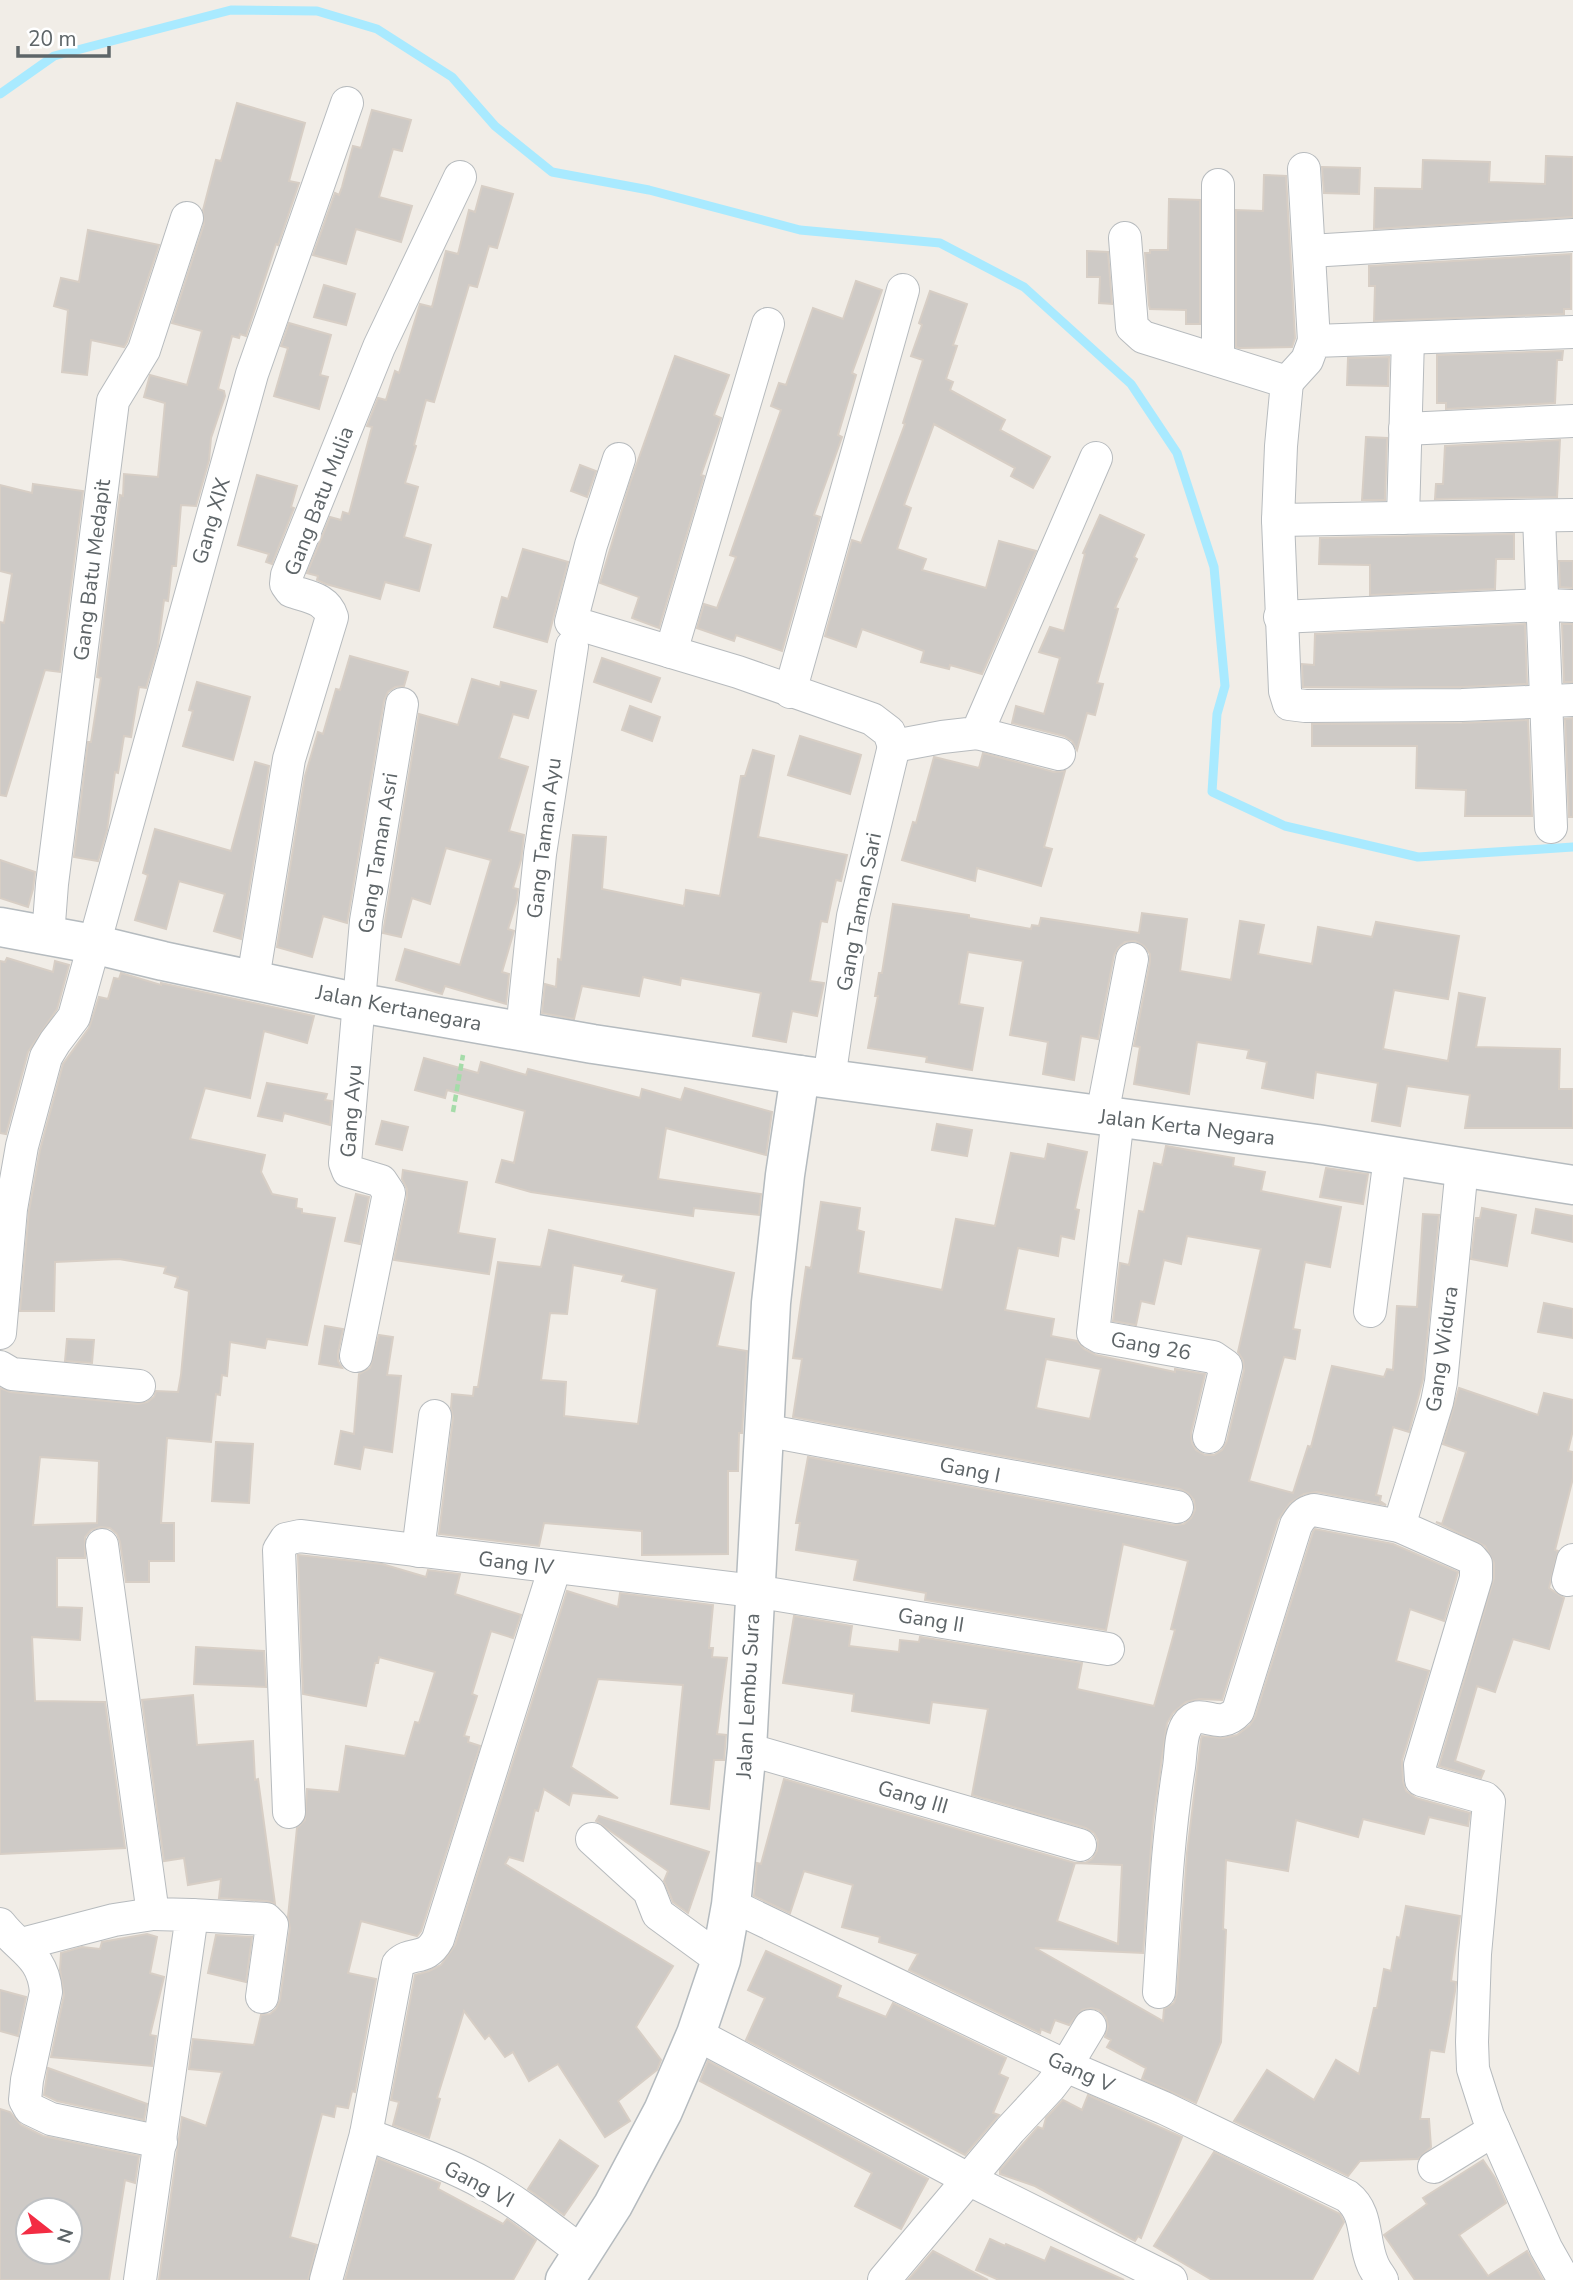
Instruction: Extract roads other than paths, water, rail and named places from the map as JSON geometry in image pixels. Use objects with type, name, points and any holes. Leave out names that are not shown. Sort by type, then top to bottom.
[{"type":"street","name":"Gang XIX","points":[[0,1333],[11,1209],[22,1146],[46,1057],[74,1017],[252,374],[347,103]]},
{"type":"street","points":[[1304,169],[1314,341],[1307,360],[1287,382],[1281,446],[1278,520],[1285,698],[1293,706],[1462,705],[1560,700]]},
{"type":"street","name":"Gang Batu Mulia","points":[[253,979],[289,759],[332,617],[329,607],[320,600],[291,591],[286,583],[286,575],[379,347],[460,177]]},
{"type":"street","points":[[1218,186],[1218,360]]},
{"type":"street","name":"Gang Batu Medapit","points":[[48,936],[52,884],[113,401],[144,350],[187,218]]},
{"type":"street","points":[[1310,251],[1573,235]]},
{"type":"street","points":[[1125,238],[1132,327],[1143,337],[1287,382]]},
{"type":"street","points":[[790,692],[903,290]]},
{"type":"street","points":[[671,652],[768,324]]},
{"type":"street","points":[[1314,341],[1573,332]]},
{"type":"street","points":[[1403,518],[1408,338]]},
{"type":"street","points":[[1405,429],[1573,421]]},
{"type":"street","points":[[619,458],[591,545],[571,622],[738,672],[872,719],[889,732],[894,747],[977,733],[1059,754]]},
{"type":"street","points":[[977,733],[1096,458]]},
{"type":"street","points":[[1278,520],[1573,515]]},
{"type":"street","points":[[1539,517],[1558,606],[1560,700],[1552,827]]},
{"type":"street","points":[[1280,617],[1558,606]]},
{"type":"street","name":"Gang Taman Ayu","points":[[522,1031],[540,854],[572,646]]},
{"type":"street","name":"Gang Taman Asri","points":[[360,1003],[366,921],[402,704]]},
{"type":"street","name":"Gang Taman Sari","points":[[815,1077],[894,747]]},
{"type":"street","name":"Jalan Kertanegara","points":[[0,927],[93,944],[360,1003],[593,1044],[815,1077]]},
{"type":"street","points":[[1110,1116],[1132,959]]},
{"type":"street","name":"Gang Ayu","points":[[356,1356],[389,1193],[382,1181],[348,1171],[345,1163],[360,1003]]},
{"type":"street","name":"Jalan Kerta Negara","points":[[815,1077],[1305,1142],[1573,1185]]},
{"type":"street","name":"Jalan Lembu Sura","points":[[572,2272],[613,2205],[663,2111],[696,2034],[721,1960],[731,1905],[747,1749],[763,1430],[780,1213],[815,1077]]},
{"type":"street","name":"Gang 26","points":[[1110,1116],[1093,1333],[1100,1337],[1213,1357],[1226,1366],[1209,1437]]},
{"type":"street","points":[[1370,1311],[1390,1157]]},
{"type":"street","name":"Gang Widura","points":[[1399,1526],[1441,1382],[1462,1167]]},
{"type":"street","points":[[0,1367],[12,1374],[139,1387]]},
{"type":"street","points":[[418,1551],[435,1416]]},
{"type":"street","name":"Gang I","points":[[763,1430],[1177,1507]]},
{"type":"street","points":[[1159,1992],[1173,1806],[1186,1726],[1192,1719],[1200,1716],[1220,1722],[1230,1720],[1238,1711],[1296,1525],[1302,1516],[1314,1510],[1399,1526],[1471,1558],[1476,1564],[1476,1578],[1419,1775],[1421,1780],[1485,1798],[1489,1802],[1475,1954],[1472,2042],[1476,2080],[1494,2130],[1546,2248],[1564,2280]]},
{"type":"street","name":"Gang IV","points":[[289,1812],[279,1550],[286,1539],[300,1536],[754,1591]]},
{"type":"street","points":[[102,1545],[153,1914]]},
{"type":"street","points":[[326,2280],[366,2134],[398,1965],[404,1959],[425,1954],[438,1939],[555,1567]]},
{"type":"street","name":"Gang II","points":[[754,1591],[1108,1649]]},
{"type":"street","name":"Gang III","points":[[747,1749],[1080,1845]]},
{"type":"street","points":[[592,1839],[649,1891],[658,1914],[721,1960]]},
{"type":"street","name":"Gang V","points":[[731,1905],[1066,2066],[1164,2108],[1347,2196],[1356,2204],[1361,2215],[1372,2264],[1382,2280]]},
{"type":"street","points":[[11,1934],[153,1914],[266,1919],[272,1926],[262,1997]]},
{"type":"street","points":[[141,2280],[192,1915]]},
{"type":"street","points":[[11,1934],[39,1963],[45,1977],[46,1992],[27,2080],[25,2100],[30,2109],[51,2119],[161,2143]]},
{"type":"street","points":[[884,2280],[1066,2066],[1090,2026]]},
{"type":"street","points":[[696,2034],[970,2180],[1171,2280]]},
{"type":"street","points":[[1434,2167],[1494,2130]]},
{"type":"street","name":"Gang VI","points":[[366,2134],[449,2166],[514,2202],[572,2272]]},
{"type":"waterway","points":[[0,94],[54,56],[231,10],[317,11],[377,29],[452,77],[495,126],[552,172],[649,190],[800,230],[940,243],[1024,287],[1131,384],[1177,453],[1214,567],[1225,686],[1217,714],[1212,792],[1285,826],[1418,857],[1573,847]]}]
